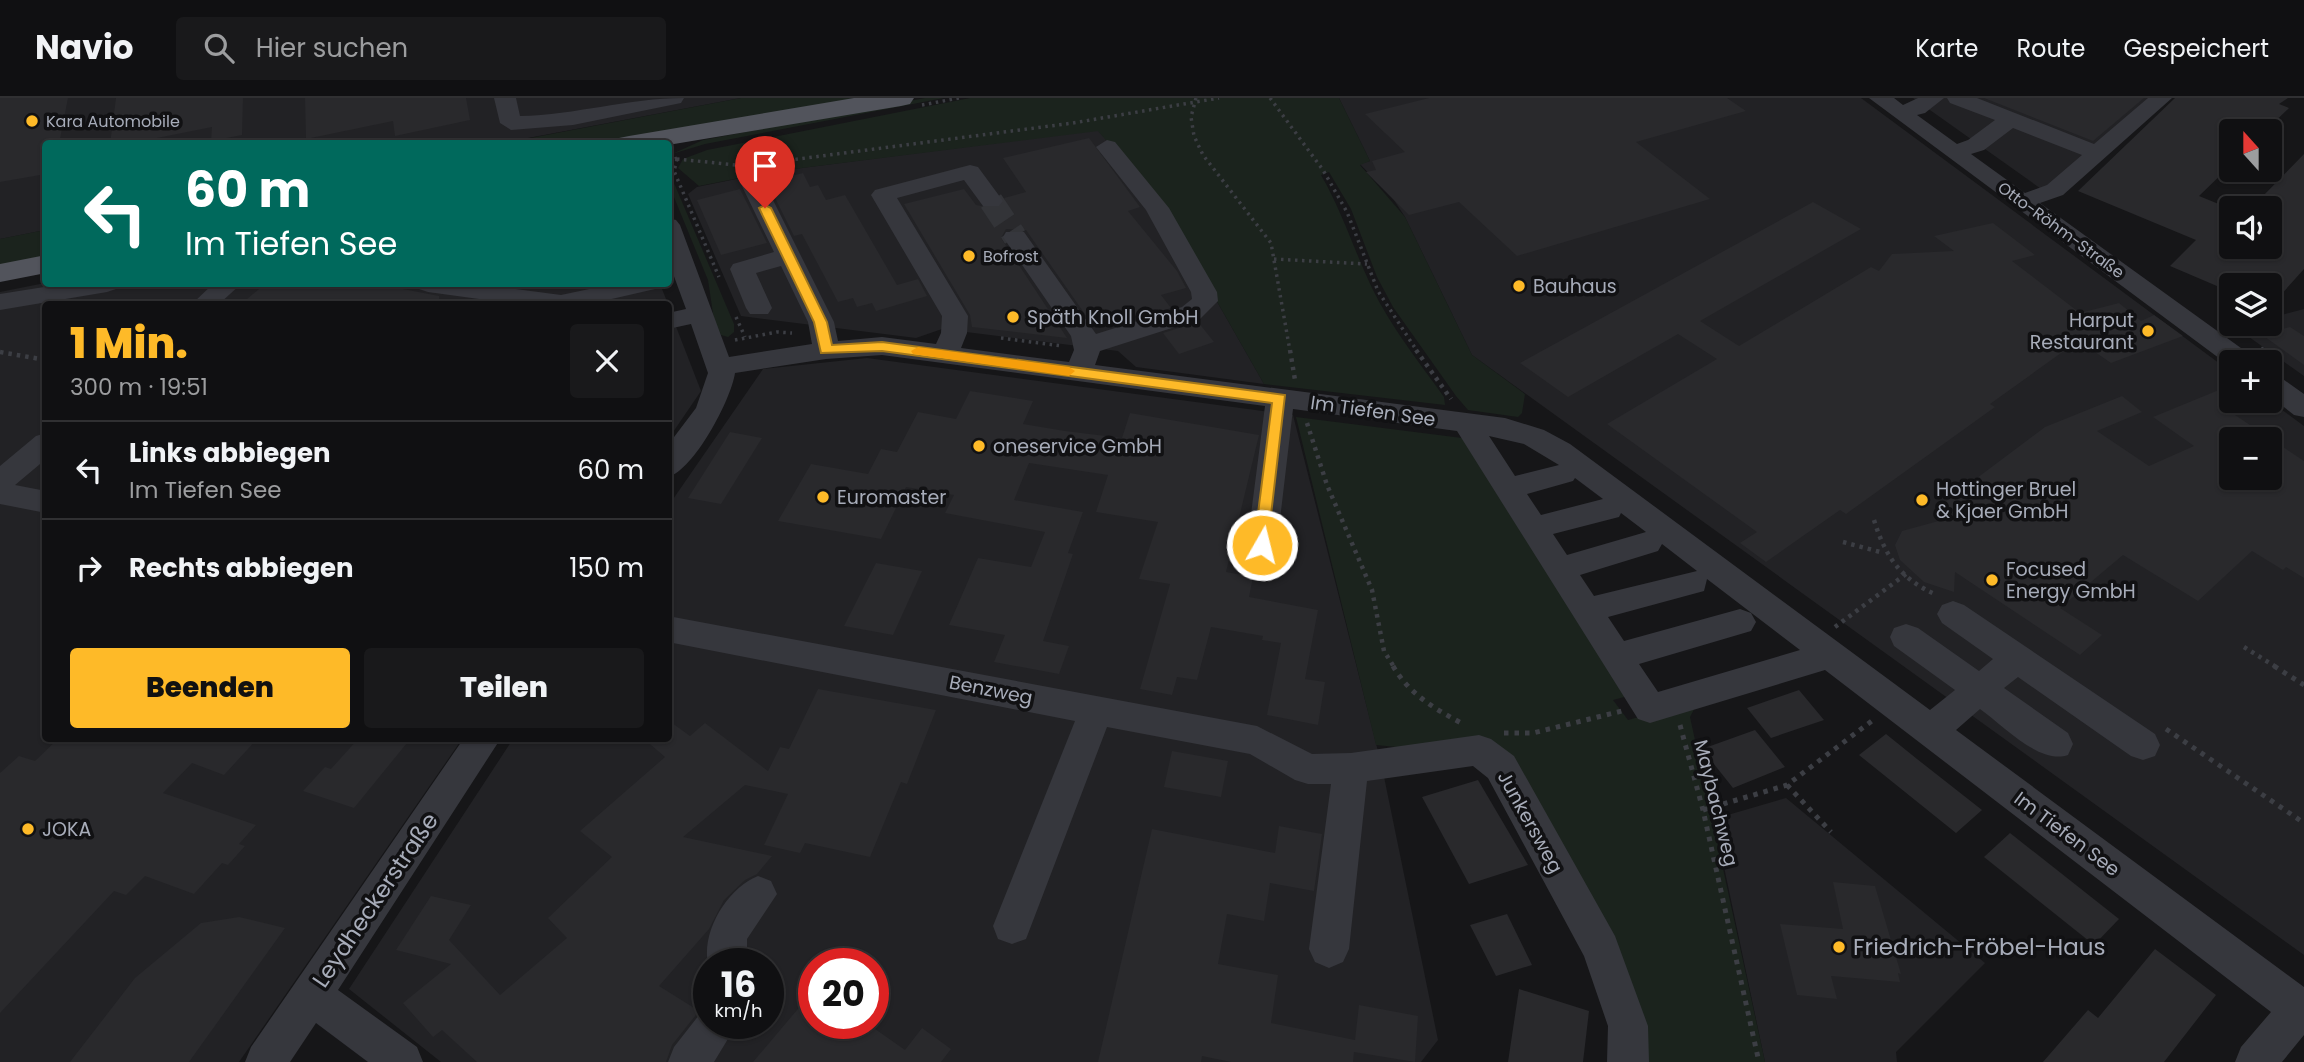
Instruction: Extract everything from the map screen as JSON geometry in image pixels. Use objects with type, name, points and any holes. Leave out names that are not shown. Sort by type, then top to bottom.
[{"type":"main road","points":[[653,140],[901,98]]},
{"type":"main road","points":[[673,152],[818,112]]},
{"type":"main road","points":[[0,273],[42,265]]},
{"type":"street","points":[[505,98],[511,123],[673,98]]},
{"type":"street","points":[[1890,105],[1914,109],[1933,98]]},
{"type":"street","points":[[1958,98],[2097,153]]},
{"type":"street","points":[[2022,202],[2051,192],[2161,98]]},
{"type":"street","name":"Otto-Röhm-Straße","points":[[1890,105],[2226,350]]},
{"type":"street","points":[[1955,152],[1976,145],[2011,119]]},
{"type":"street","points":[[1015,237],[1081,331],[1084,356],[1191,313],[1205,301],[1204,292],[1157,208],[1107,147]]},
{"type":"street","points":[[949,344],[956,323],[952,308],[883,195],[970,172],[991,201]]},
{"type":"street","points":[[753,184],[821,322],[825,343]]},
{"type":"street","points":[[672,245],[678,276],[701,313],[721,367],[720,387],[672,461]]},
{"type":"street","points":[[759,308],[742,269],[789,256]]},
{"type":"street","points":[[0,302],[89,287]]},
{"type":"street","points":[[208,301],[224,287]]},
{"type":"street","points":[[474,287],[535,291],[557,301]]},
{"type":"street","points":[[578,292],[638,292]]},
{"type":"street","points":[[672,320],[701,313]]},
{"type":"street","name":"Im Tiefen See","points":[[721,367],[825,343],[874,346],[949,344],[1084,356],[1294,401],[1525,433],[1560,451],[1830,643],[1930,731],[2302,1011]]},
{"type":"street","points":[[2282,392],[2304,408]]},
{"type":"street","points":[[1262,545],[1294,401]]},
{"type":"street","points":[[1466,423],[1650,709],[1830,643]]},
{"type":"street","points":[[0,482],[42,446]]},
{"type":"street","points":[[1507,489],[1563,474]]},
{"type":"street","points":[[0,494],[42,501]]},
{"type":"street","points":[[1532,528],[1608,509]]},
{"type":"street","points":[[1559,569],[1647,544]]},
{"type":"street","points":[[1586,611],[1693,582]]},
{"type":"street","points":[[1949,606],[2017,658],[2153,736]]},
{"type":"street","points":[[1616,657],[1740,622]]},
{"type":"street","name":"Benzweg","points":[[672,630],[1257,741],[1308,769],[1351,768]]},
{"type":"street","points":[[1906,637],[2056,744]]},
{"type":"street","points":[[1930,731],[2017,658]]},
{"type":"street","points":[[1012,926],[1096,710]]},
{"type":"street","name":"Leydheckerstraße","points":[[266,1062],[481,742]]},
{"type":"street","points":[[1329,949],[1351,768],[1484,742]]},
{"type":"street","name":"Junkersweg","points":[[1484,742],[1501,767],[1601,949],[1628,1026],[1628,1062]]},
{"type":"street","points":[[728,948],[728,934],[758,894]]},
{"type":"street","points":[[312,995],[402,1062]]},
{"type":"street","points":[[2256,1062],[2302,1011]]},
{"type":"street","points":[[689,1062],[706,1039]]},
{"type":"path","points":[[723,286],[674,171],[673,152],[736,165],[783,161],[1022,130],[1219,98]]},
{"type":"path","points":[[1270,98],[1300,135],[1341,201],[1367,264],[1396,321],[1466,423]]},
{"type":"path","points":[[1195,100],[1189,111],[1190,130],[1217,175],[1263,228],[1274,259],[1294,401],[1327,485],[1368,577],[1384,651],[1401,680],[1428,705],[1484,742],[1632,709],[1650,709]]},
{"type":"path","points":[[1274,259],[1367,264]]},
{"type":"path","points":[[734,312],[745,337],[777,332],[825,343]]},
{"type":"path","points":[[949,344],[1084,356]]},
{"type":"path","points":[[0,352],[42,359]]},
{"type":"path","points":[[1874,520],[1884,553],[1902,577],[1949,606]]},
{"type":"path","points":[[1843,542],[1884,553]]},
{"type":"path","points":[[1830,643],[1910,572]]},
{"type":"path","points":[[2244,648],[2304,685]]},
{"type":"path","name":"Maybachweg","points":[[1650,709],[1679,720],[1703,810],[1759,1062]]},
{"type":"path","points":[[1703,810],[1787,785],[1883,712]]},
{"type":"path","points":[[2153,736],[2304,823]]},
{"type":"path","points":[[1787,785],[1831,832]]},
{"type":"shaded area","points":[[0,98],[741,98],[518,140],[42,140],[42,231],[0,239]]},
{"type":"shaded area","points":[[741,98],[873,98],[633,140],[520,140]]},
{"type":"shaded area","points":[[925,98],[944,98],[705,144],[672,154],[703,140]]},
{"type":"shaded area","points":[[970,98],[1339,98],[1370,161],[1360,165],[1405,217],[1472,355],[1525,394],[1522,413],[1518,417],[1468,410],[1456,396],[1393,307],[1377,277],[1351,209],[1329,172],[1321,175],[1372,288],[1397,330],[1444,397],[1445,405],[1264,384],[1162,205],[1098,131],[770,172],[699,186],[678,168],[683,159],[707,150]]},
{"type":"shaded area","points":[[1339,98],[1861,98],[2219,363],[2219,413],[2282,413],[2282,410],[2304,426],[2304,955],[1472,355],[1405,217],[1394,200],[1360,164],[1370,161]]},
{"type":"shaded area","points":[[1913,98],[2168,98],[2054,198]]},
{"type":"shaded area","points":[[1098,130],[1162,205],[1264,384],[1136,367],[1118,351],[942,329],[916,338],[741,316],[688,194],[697,187],[770,172]]},
{"type":"shaded area","points":[[672,178],[734,324],[734,332],[728,337],[721,335],[714,320],[708,280],[672,192]]},
{"type":"shaded area","points":[[42,231],[42,260],[0,268],[0,239]]},
{"type":"shaded area","points":[[42,284],[42,287],[661,287],[667,301],[42,301],[42,742],[460,742],[239,1062],[0,1062],[0,292]]},
{"type":"shaded area","points":[[2304,309],[2304,376],[2282,360],[2282,350],[2267,350],[2248,336],[2282,336],[2282,315]]},
{"type":"shaded area","points":[[672,316],[701,391],[672,434]]},
{"type":"shaded area","points":[[867,358],[1293,415],[1382,767],[1438,1040],[1421,1062],[441,1062],[349,989],[511,742],[672,742],[672,501],[763,369]]},
{"type":"shaded area","points":[[1296,417],[1470,439],[1628,696],[1613,700],[1628,720],[1699,700],[1690,717],[1765,1062],[1640,1062],[1515,772],[1417,749],[1376,745]]},
{"type":"shaded area","points":[[1786,798],[1985,963],[1896,1052],[1897,1062],[1765,1062],[1714,819]]},
{"type":"building","name":"Kara Automobile","points":[[0,98],[68,98],[60,140],[42,140],[42,175],[0,182]]},
{"type":"building","points":[[116,98],[243,98],[242,135],[211,140],[212,127],[147,140],[111,140]]},
{"type":"building","points":[[305,98],[466,98],[470,120],[395,136],[393,121],[306,139]]},
{"type":"building","points":[[1429,98],[1727,98],[1746,111],[1636,142],[1710,199],[1517,256],[1459,202],[1409,215],[1366,172],[1376,170],[1372,161],[1405,152],[1365,114]]},
{"type":"building","points":[[1984,98],[2144,98],[2093,141]]},
{"type":"building","points":[[2175,98],[2288,98],[2279,104],[2289,108],[2278,119],[2219,119],[2219,177],[2199,196],[2219,204],[2219,259],[2282,259],[2282,196],[2263,196],[2277,182],[2282,182],[2282,177],[2304,154],[2304,269],[2282,294],[2282,273],[2219,273],[2219,287],[2170,266],[2196,240],[2078,191]]},
{"type":"building","points":[[1089,138],[1140,207],[1128,211],[1177,271],[1186,288],[1161,295],[1171,308],[1108,324],[1100,313],[1087,317],[1026,230],[1006,229],[1001,238],[1067,338],[972,327],[970,315],[904,204],[964,189],[976,205],[999,209],[1005,203],[1004,198],[1026,192],[1003,158]]},
{"type":"building","points":[[803,173],[810,187],[818,185],[826,200],[845,195],[897,285],[918,279],[927,296],[876,311],[872,303],[857,307],[853,298],[838,302],[802,234],[794,236],[767,182]]},
{"type":"building","points":[[740,189],[767,243],[721,255],[697,200]]},
{"type":"building","points":[[1813,202],[1861,229],[1700,321],[1739,346],[1871,267],[1879,271],[1892,254],[1954,251],[1934,236],[1993,223],[2035,255],[2012,261],[2080,313],[2119,303],[2141,321],[2154,315],[2183,336],[2111,363],[2082,343],[2068,348],[1990,404],[1995,407],[1846,514],[1840,510],[1766,562],[1740,543],[1757,532],[1607,424],[1717,359],[1678,334],[1568,397],[1520,363]]},
{"type":"building","points":[[261,287],[392,287],[439,296],[439,301],[245,301]]},
{"type":"building","points":[[1198,322],[1214,342],[1179,354],[1163,333]]},
{"type":"building","points":[[2290,327],[2304,336],[2304,365],[2264,336],[2282,336],[2282,329]]},
{"type":"building","points":[[2219,390],[2219,413],[2232,413],[2253,427],[2219,427],[2219,490],[2282,490],[2282,446],[2304,461],[2304,578],[2286,567],[2283,570],[2252,551],[2198,601],[2123,555],[2060,608],[2102,635],[2080,655],[1955,572],[1954,592],[1924,582],[1900,560],[1895,545],[1902,531],[1957,516],[1941,505],[2045,427],[2122,396],[2142,412],[2097,431],[2149,466],[2194,446],[2153,417]]},
{"type":"building","points":[[970,391],[1033,401],[1023,424],[1065,431],[1122,438],[1130,413],[1259,435],[1226,572],[1253,577],[1249,597],[1318,610],[1305,679],[1325,682],[1318,725],[1267,715],[1281,643],[1262,640],[1263,636],[1211,627],[1197,680],[1177,677],[1172,695],[1140,689],[1170,584],[1139,579],[1158,522],[1096,512],[1108,475],[1029,463],[1014,500],[1083,512],[1068,553],[1073,554],[1043,641],[1069,646],[1059,674],[994,662],[1005,635],[949,625],[978,558],[1031,567],[1045,532],[945,513],[954,495],[906,487],[881,539],[778,521],[811,464],[868,474],[881,449],[897,452],[918,412],[956,419]]},
{"type":"building","points":[[730,432],[762,438],[721,504],[688,498]]},
{"type":"building","points":[[876,563],[922,571],[893,635],[844,626]]},
{"type":"building","points":[[818,689],[936,710],[907,784],[901,782],[870,857],[805,843],[800,853],[764,845],[788,794],[745,785],[683,837],[772,856],[757,874],[745,880],[724,900],[709,929],[659,986],[693,1007],[693,1019],[672,1045],[666,1062],[477,1062],[442,1030],[433,1037],[403,1003],[451,964],[396,950],[431,896],[471,905],[449,940],[500,995],[567,938],[548,918],[612,857],[580,831],[665,757],[648,742],[672,742],[672,723],[690,736],[705,723],[768,771],[780,747],[789,749]]},
{"type":"building","points":[[1799,690],[1824,720],[1771,738],[1747,708]]},
{"type":"building","points":[[1755,730],[1785,767],[1733,788],[1702,749]]},
{"type":"building","points":[[1886,734],[1982,810],[1956,833],[1859,755]]},
{"type":"building","points":[[55,742],[254,742],[224,775],[192,763],[163,793],[256,825],[239,844],[245,846],[228,865],[222,863],[194,894],[145,876],[126,895],[114,891],[0,1013],[0,773],[19,756],[35,761]]},
{"type":"building","points":[[355,742],[408,742],[354,808],[303,791],[325,767],[331,769]]},
{"type":"building","points":[[1172,751],[1228,761],[1221,797],[1164,787]]},
{"type":"building","points":[[1478,780],[1528,865],[1469,884],[1422,797]]},
{"type":"building","points":[[1279,826],[1322,834],[1314,891],[1270,883],[1264,921],[1227,914],[1218,964],[1278,975],[1271,1023],[1355,1040],[1359,1005],[1418,1016],[1415,1062],[1354,1052],[1353,1062],[1231,1062],[1202,1056],[1201,1062],[1098,1062],[1152,829],[1275,853]]},
{"type":"building","points":[[2010,833],[2119,919],[2094,945],[1984,857]]},
{"type":"building","name":"Friedrich-Fröbel-Haus","points":[[1833,882],[1875,886],[1901,974],[1898,973],[1900,982],[1831,976],[1837,999],[1797,995],[1780,924],[1843,929]]},
{"type":"building","points":[[1507,914],[1532,965],[1496,976],[1470,925]]},
{"type":"building","points":[[239,917],[285,928],[189,1062],[70,1062],[135,978],[201,923]]},
{"type":"building","points":[[2155,949],[2216,995],[2164,1062],[2043,1062],[2088,1010],[2098,1018]]},
{"type":"building","points":[[1519,989],[1589,1011],[1583,1062],[1508,1062]]},
{"type":"building","points":[[798,1009],[798,1039],[889,1039],[905,1050],[922,1028],[951,1049],[941,1062],[753,1062],[772,1039],[784,1039],[784,1025]]},
{"type":"tunnel","points":[[991,201],[1015,237]]},
{"type":"slow traffic","points":[[918,351],[1069,371]]},
{"type":"place","name":"Kara Automobile","points":[[32,121]]},
{"type":"place","name":"Bofrost","points":[[969,256]]},
{"type":"place","name":"Bauhaus","points":[[1519,286]]},
{"type":"place","name":"Späth Knoll GmbH","points":[[1013,317]]},
{"type":"place","name":"Harput Restaurant","points":[[2148,331]]},
{"type":"place","name":"oneservice GmbH","points":[[979,446]]},
{"type":"place","name":"Euromaster","points":[[823,497]]},
{"type":"place","name":"Hottinger Bruel & Kjaer GmbH","points":[[1922,500]]},
{"type":"place","name":"Focused Energy GmbH","points":[[1992,580]]},
{"type":"place","name":"JOKA","points":[[28,829]]},
{"type":"place","name":"Friedrich-Fröbel-Haus","points":[[1839,947]]},
{"type":"route","points":[[765,208],[821,322],[826,350],[882,346],[1280,399],[1262,545]]}]
